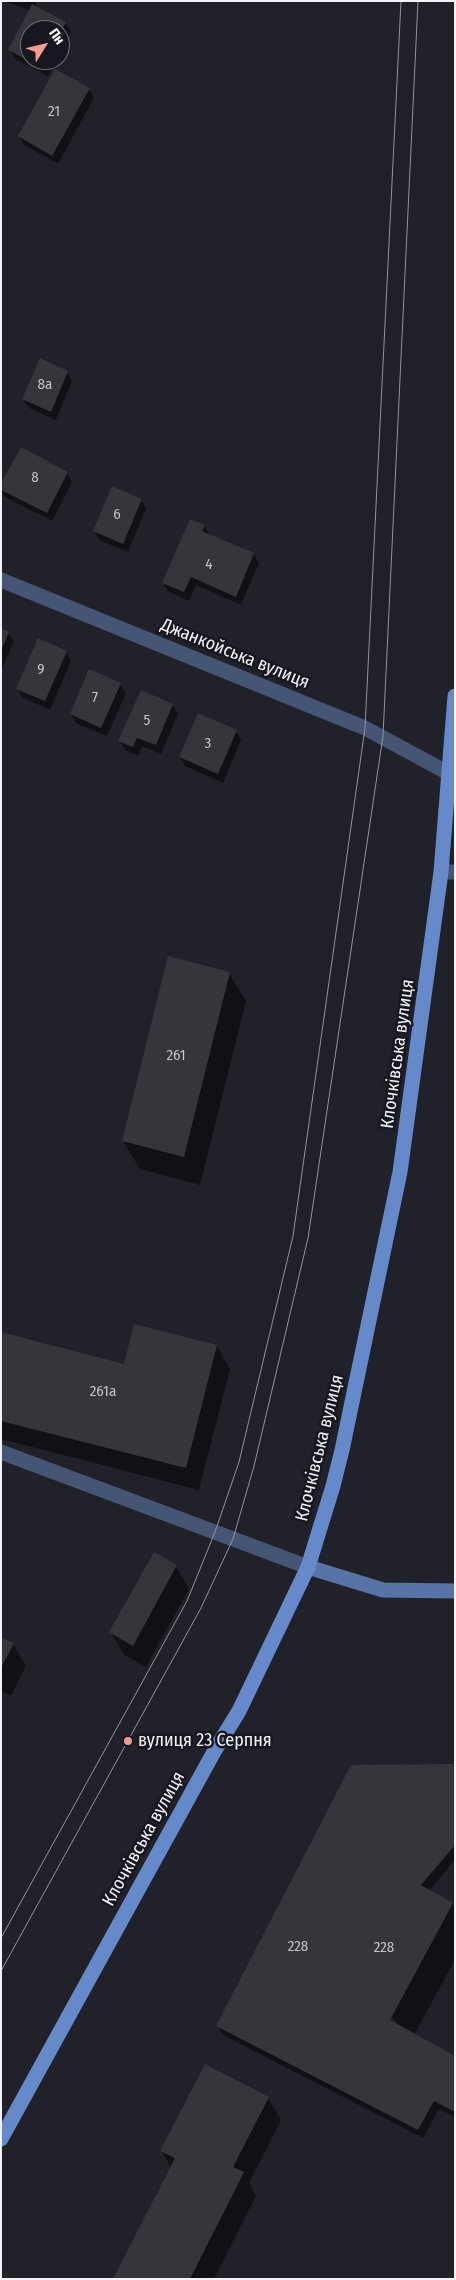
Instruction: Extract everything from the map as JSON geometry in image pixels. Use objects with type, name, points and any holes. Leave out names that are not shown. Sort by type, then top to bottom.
[{"type":"main road","name":"Клочківська вулиця","points":[[1,2139],[214,1750],[239,1711],[308,1567],[342,1450],[400,1172],[448,872],[450,774],[455,696]]},
{"type":"street","name":"Джанкойська вулиця","points":[[1,580],[365,728],[450,774]]},
{"type":"street","points":[[1,1452],[308,1567],[382,1590],[455,1591]]},
{"type":"building","points":[[32,4],[62,20],[24,20]]},
{"type":"building","points":[[20,27],[20,56],[8,50]]},
{"type":"building","points":[[54,70],[90,88],[52,156],[18,136]]},
{"type":"building","points":[[40,358],[68,371],[51,412],[22,399]]},
{"type":"building","points":[[21,447],[68,472],[47,513],[1,490],[1,483]]},
{"type":"building","points":[[112,486],[142,499],[123,544],[93,531]]},
{"type":"building","points":[[190,519],[205,525],[202,531],[254,553],[236,597],[191,577],[184,592],[162,583]]},
{"type":"building","points":[[1,628],[9,632],[1,651]]},
{"type":"building","points":[[38,638],[67,651],[45,701],[16,689]]},
{"type":"building","points":[[89,669],[121,683],[101,728],[70,714]]},
{"type":"building","points":[[141,690],[173,704],[156,745],[137,738],[133,747],[118,741]]},
{"type":"building","points":[[198,713],[237,730],[218,774],[179,757]]},
{"type":"building","points":[[168,956],[230,972],[184,1157],[122,1141]]},
{"type":"building","points":[[134,1324],[217,1345],[186,1468],[1,1421],[1,1332],[124,1364]]},
{"type":"building","points":[[154,1552],[177,1565],[133,1646],[109,1632]]},
{"type":"building","points":[[1,1637],[14,1643],[1,1668]]},
{"type":"building","points":[[455,1764],[455,1845],[421,1885],[453,1903],[390,2020],[455,2056],[455,2112],[434,2101],[418,2130],[216,2026],[351,1765]]},
{"type":"building","points":[[205,2064],[269,2097],[233,2167],[244,2172],[190,2279],[113,2279],[175,2158],[160,2151]]},
{"type":"tram line","points":[[1,1938],[187,1601],[215,1532],[239,1462],[293,1236],[365,728],[401,1]]},
{"type":"tram line","points":[[1,1971],[201,1608],[233,1539],[254,1466],[308,1238],[383,736],[418,1]]},
{"type":"place","name":"вулиця 23 Серпня","points":[[128,1741]]}]
